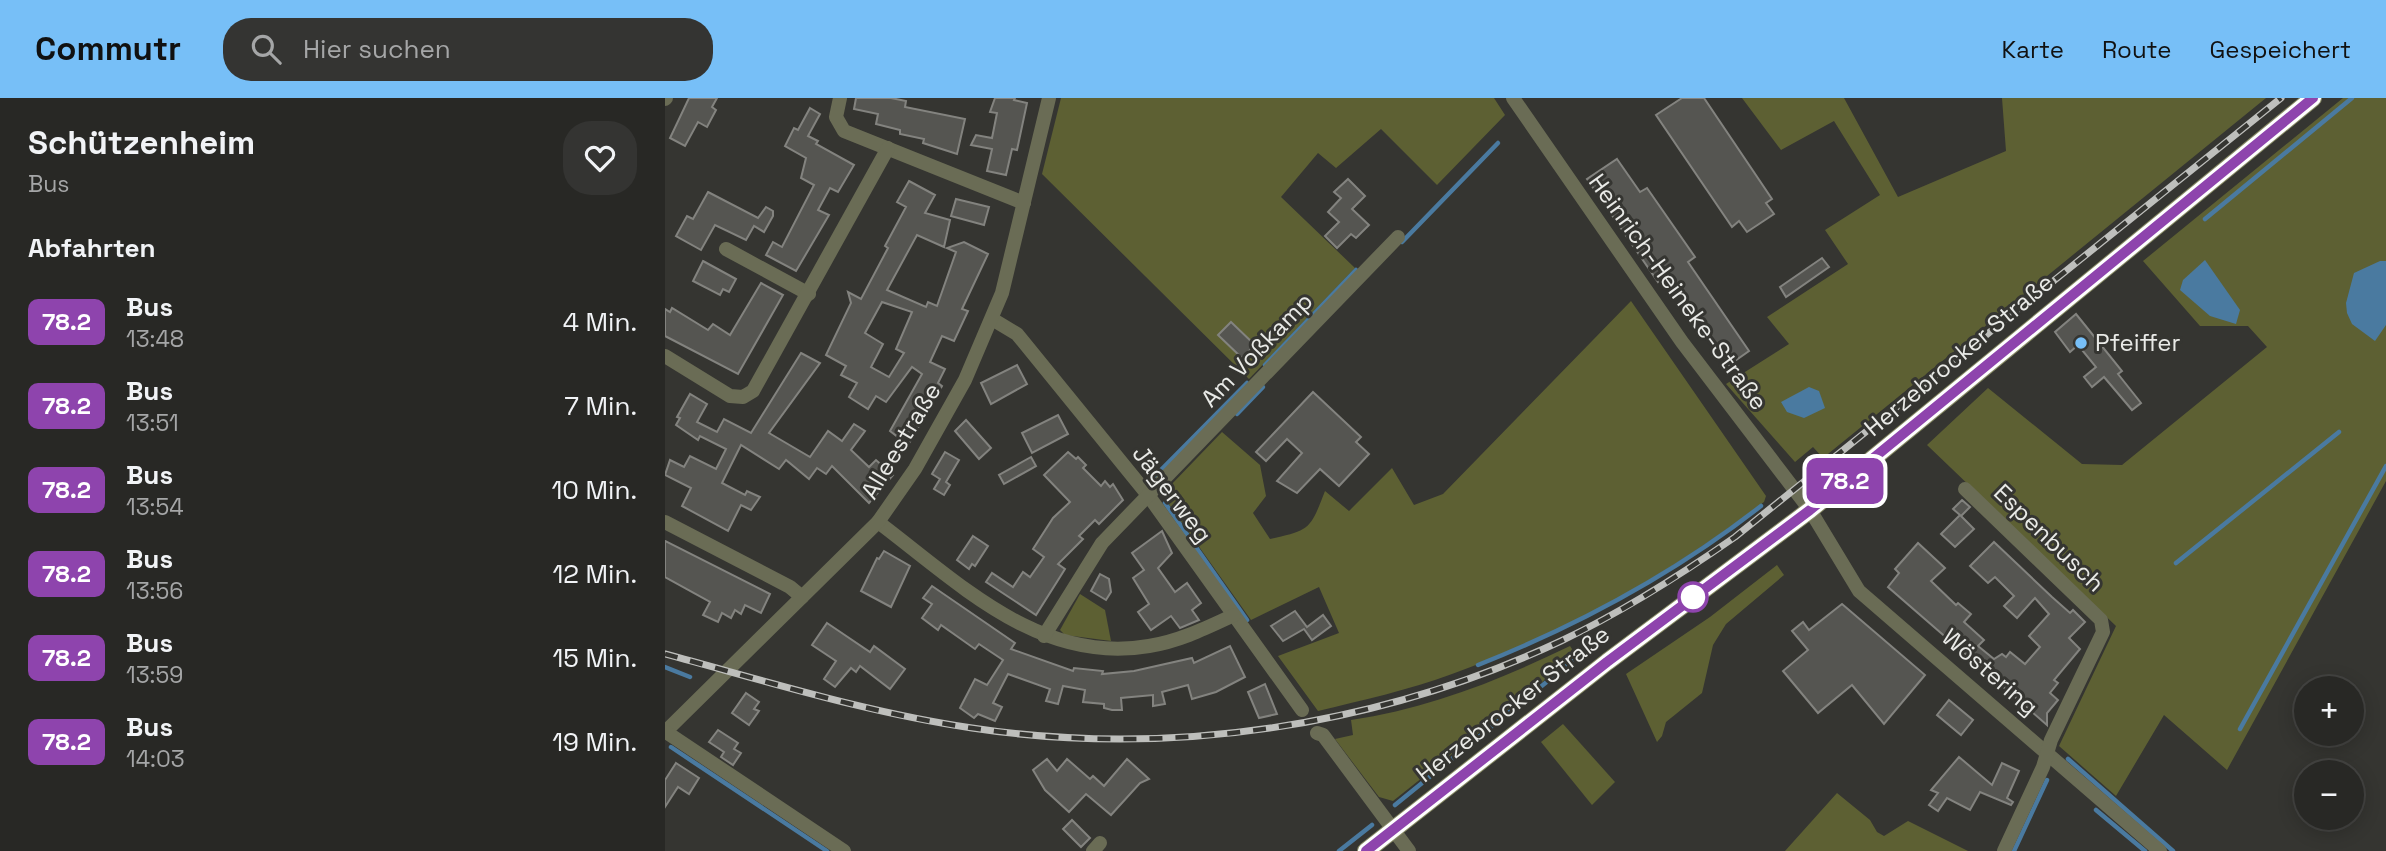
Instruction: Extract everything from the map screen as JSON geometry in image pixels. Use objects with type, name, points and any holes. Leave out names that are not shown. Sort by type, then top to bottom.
[{"type":"main road","name":"Herzebrocker Straße","points":[[1366,851],[1607,662],[1810,510],[2313,98]]},
{"type":"street","points":[[840,98],[836,117],[845,131],[1024,202]]},
{"type":"street","name":"Alleestraße","points":[[665,732],[878,522],[915,469],[944,419],[1002,293],[1049,98]]},
{"type":"street","name":"Heinrich-Heineke-Straße","points":[[1513,98],[1682,342],[1810,510]]},
{"type":"street","points":[[665,356],[730,396],[743,397],[753,391],[888,148]]},
{"type":"street","name":"Am Voßkamp","points":[[1044,636],[1102,543],[1398,237]]},
{"type":"street","points":[[726,249],[809,294]]},
{"type":"street","name":"Jägerweg","points":[[992,319],[1017,334],[1148,495],[1302,710]]},
{"type":"street","name":"Espenbusch","points":[[1965,489],[2101,620],[2103,632],[2050,740],[2048,752],[2004,851]]},
{"type":"street","name":"Wöstering","points":[[1810,510],[1859,591],[2161,851]]},
{"type":"street","points":[[665,522],[790,587],[802,597]]},
{"type":"street","points":[[878,522],[976,596],[1024,627],[1066,645],[1107,648],[1148,646],[1190,636],[1234,615]]},
{"type":"street","points":[[665,732],[844,851]]},
{"type":"street","points":[[1317,733],[1322,734],[1409,851]]},
{"type":"green space","points":[[1061,98],[1494,98],[1505,115],[1437,185],[1381,129],[1336,168],[1318,153],[1281,197],[1355,268],[1249,379],[1042,174]]},
{"type":"green space","points":[[1742,98],[1844,98],[1898,197],[2006,151],[2002,98],[2266,98],[1823,458],[1813,447],[1795,462],[1726,384],[1789,344],[1767,317],[1848,264],[1825,230],[1880,195],[1834,121],[1781,150]]},
{"type":"green space","points":[[2343,98],[2386,98],[2386,481],[2227,770],[2164,715],[2116,796],[2059,746],[2116,626],[1927,445],[1988,388],[2082,464],[2122,465],[2267,347],[2248,326],[2200,326],[2143,261]]},
{"type":"green space","points":[[1631,301],[1766,496],[1764,502],[1653,578],[1535,640],[1436,680],[1318,711],[1278,656],[1339,633],[1319,587],[1251,620],[1168,503],[1170,486],[1222,432],[1260,465],[1266,496],[1253,513],[1270,539],[1307,526],[1316,514],[1325,491],[1349,511],[1392,468],[1414,505],[1443,494]]},
{"type":"green space","points":[[1777,565],[1784,575],[1726,624],[1713,645],[1702,693],[1666,722],[1657,742],[1626,674],[1710,617]]},
{"type":"green space","points":[[1080,594],[1105,610],[1111,641],[1065,635],[1060,630]]},
{"type":"green space","points":[[1570,646],[1576,655],[1393,801],[1379,797],[1335,739],[1353,735],[1351,720],[1407,709],[1463,692]]},
{"type":"green space","points":[[1563,724],[1615,782],[1592,805],[1541,742]]},
{"type":"green space","points":[[1837,793],[1870,820],[1877,832],[1884,836],[1908,821],[1968,851],[1785,851]]},
{"type":"water","points":[[2205,260],[2240,310],[2236,324],[2210,316],[2180,290],[2183,280]]},
{"type":"water","points":[[2380,261],[2386,261],[2386,325],[2375,341],[2352,324],[2346,303],[2354,273]]},
{"type":"water","points":[[1809,387],[1819,391],[1825,408],[1804,418],[1787,412],[1781,402]]},
{"type":"building","points":[[689,98],[717,98],[712,107],[716,110],[707,127],[698,122],[685,146],[670,138]]},
{"type":"building","points":[[856,98],[891,98],[906,101],[905,107],[965,119],[957,154],[923,143],[924,139],[900,134],[900,130],[876,124],[878,114],[854,109]]},
{"type":"building","points":[[995,98],[1015,98],[1014,100],[1027,103],[1017,150],[1012,149],[1006,175],[987,171],[992,149],[971,145],[976,135],[992,138],[997,113],[990,112]]},
{"type":"building","points":[[1682,98],[1704,98],[1772,199],[1766,203],[1774,214],[1747,232],[1739,221],[1732,227],[1656,115]]},
{"type":"building","points":[[810,108],[820,114],[808,136],[818,141],[816,144],[854,165],[838,192],[830,188],[818,210],[829,215],[796,271],[766,255],[773,242],[782,247],[814,185],[801,178],[806,158],[785,146],[794,128],[798,130]]},
{"type":"building","points":[[1617,159],[1640,192],[1647,188],[1695,257],[1688,262],[1749,351],[1729,365],[1668,275],[1658,282],[1587,179]]},
{"type":"building","points":[[1348,179],[1365,196],[1352,209],[1369,225],[1356,238],[1351,234],[1337,248],[1325,236],[1339,222],[1328,212],[1341,198],[1334,192]]},
{"type":"building","points":[[909,181],[935,195],[925,213],[950,220],[944,247],[917,235],[887,290],[926,307],[928,302],[937,306],[956,252],[947,248],[964,242],[988,254],[962,309],[968,311],[954,341],[942,336],[930,362],[945,369],[938,383],[942,386],[908,445],[890,431],[922,374],[912,367],[886,402],[876,396],[868,409],[849,397],[857,383],[841,375],[846,366],[826,355],[851,303],[848,292],[861,299],[888,248],[885,246],[906,207],[897,202]],"holes":[[[882,302],[912,312],[896,349],[904,353],[889,377],[871,367],[883,344],[865,333]]]},
{"type":"building","points":[[708,192],[758,218],[766,207],[773,211],[773,216],[764,232],[754,226],[746,240],[715,225],[701,250],[676,236],[687,216],[693,219]]},
{"type":"building","points":[[956,199],[989,207],[984,225],[951,216]]},
{"type":"building","points":[[1822,258],[1829,267],[1786,297],[1780,287]]},
{"type":"building","points":[[703,261],[736,279],[729,292],[723,289],[720,295],[693,281]]},
{"type":"building","points":[[761,283],[783,295],[738,374],[665,336],[665,309],[670,312],[672,308],[708,330],[713,324],[730,335]]},
{"type":"building","name":"Pfeiffer","points":[[2076,314],[2122,371],[2118,374],[2141,403],[2132,410],[2104,377],[2092,387],[2084,377],[2096,367],[2078,345],[2070,352],[2055,332]]},
{"type":"building","points":[[1231,322],[1255,345],[1242,358],[1218,335]]},
{"type":"building","points":[[801,353],[820,363],[769,433],[810,457],[828,431],[842,441],[854,424],[865,431],[851,450],[869,467],[876,460],[893,475],[869,503],[832,466],[826,474],[817,468],[809,479],[786,460],[779,469],[741,445],[722,483],[745,495],[747,491],[760,497],[751,510],[741,505],[728,531],[682,506],[691,488],[665,475],[670,460],[684,467],[690,456],[716,469],[726,449],[700,436],[698,440],[676,425],[680,418],[677,417],[690,394],[707,404],[697,422],[717,432],[724,419],[751,433]]},
{"type":"building","points":[[1017,365],[1027,384],[991,404],[981,383]]},
{"type":"building","points":[[1313,392],[1361,437],[1356,442],[1369,454],[1339,486],[1320,469],[1297,493],[1277,481],[1302,453],[1287,439],[1266,461],[1256,452]]},
{"type":"building","points":[[1058,415],[1068,434],[1032,453],[1022,433]]},
{"type":"building","points":[[966,420],[991,448],[979,459],[955,431]]},
{"type":"building","points":[[945,452],[959,460],[946,482],[950,485],[944,495],[934,489],[940,479],[932,474]]},
{"type":"building","points":[[1068,452],[1086,465],[1083,468],[1101,486],[1105,481],[1110,487],[1113,484],[1123,500],[1099,524],[1095,520],[1079,536],[1083,539],[1058,564],[1065,569],[1036,615],[986,582],[992,573],[1013,587],[1023,572],[1030,577],[1044,557],[1033,549],[1053,518],[1070,502],[1044,475]]},
{"type":"building","points":[[1031,457],[1036,466],[1004,484],[999,475]]},
{"type":"building","points":[[1962,500],[1970,507],[1961,516],[1974,529],[1955,547],[1941,534],[1960,515],[1953,509]]},
{"type":"building","points":[[1162,531],[1172,553],[1158,568],[1175,592],[1187,583],[1201,603],[1192,610],[1199,620],[1180,628],[1171,616],[1151,630],[1138,612],[1149,604],[1133,578],[1144,570],[1132,553]]},
{"type":"building","points":[[973,536],[988,546],[975,566],[972,564],[969,569],[957,560]]},
{"type":"building","points":[[665,541],[770,594],[761,613],[745,605],[741,614],[735,610],[731,618],[722,613],[718,622],[703,615],[710,602],[665,577]]},
{"type":"building","points":[[1994,542],[2070,613],[2073,610],[2085,622],[2069,638],[2080,649],[2054,680],[2058,683],[2050,693],[2058,700],[2047,713],[2047,725],[1888,587],[1899,573],[1895,569],[1918,543],[1945,568],[1931,581],[1956,605],[1958,603],[1971,614],[1964,622],[1984,640],[1978,646],[1994,659],[2002,654],[2006,657],[2010,652],[2025,664],[2040,647],[2029,636],[2049,614],[2035,598],[2017,618],[2004,606],[2014,596],[1995,577],[1988,583],[1970,566]]},
{"type":"building","points":[[884,551],[910,566],[891,607],[861,591],[877,558],[879,559]]},
{"type":"building","points":[[1100,574],[1109,579],[1111,592],[1106,600],[1091,591]]},
{"type":"building","points":[[932,586],[1015,643],[1011,649],[1073,671],[1074,668],[1103,671],[1102,674],[1134,671],[1192,658],[1194,663],[1230,646],[1245,677],[1216,692],[1192,699],[1188,685],[1162,692],[1165,704],[1153,706],[1153,695],[1121,698],[1122,710],[1112,710],[1104,708],[1104,704],[1083,702],[1085,690],[1063,686],[1058,704],[1046,701],[1050,689],[1008,674],[993,703],[1002,707],[995,721],[978,714],[974,718],[960,708],[975,679],[987,685],[1003,660],[979,644],[975,649],[941,625],[938,630],[922,618],[932,604],[923,598]]},
{"type":"building","points":[[1842,604],[1925,675],[1884,724],[1852,685],[1818,713],[1783,671],[1808,650],[1792,631],[1803,622],[1809,630]]},
{"type":"building","points":[[1295,611],[1307,627],[1323,615],[1331,626],[1312,640],[1304,629],[1283,641],[1271,626]]},
{"type":"building","points":[[827,623],[870,652],[874,646],[905,669],[890,689],[860,666],[856,672],[851,668],[835,687],[824,679],[836,661],[812,645]]},
{"type":"building","points":[[1265,684],[1277,714],[1259,718],[1248,692]]},
{"type":"building","points":[[746,693],[759,702],[754,709],[759,711],[749,725],[732,713]]},
{"type":"building","points":[[1949,700],[1973,720],[1961,735],[1937,715]]},
{"type":"building","points":[[718,730],[738,743],[734,749],[741,753],[733,765],[721,757],[724,752],[709,742]]},
{"type":"building","points":[[1959,757],[1992,785],[2002,763],[2019,771],[2007,798],[2013,802],[2011,805],[1980,792],[1970,810],[1947,798],[1938,811],[1929,805],[1938,793],[1931,790]]},
{"type":"building","points":[[1047,759],[1057,771],[1067,759],[1090,779],[1093,776],[1104,786],[1127,759],[1149,779],[1140,783],[1111,815],[1086,794],[1069,812],[1045,790],[1033,770]]},
{"type":"building","points":[[676,763],[699,778],[689,794],[678,787],[665,807],[665,780]]},
{"type":"building","points":[[1072,820],[1090,838],[1081,847],[1063,829]]},
{"type":"waterway","points":[[2205,219],[2352,98]]},
{"type":"waterway","points":[[1402,242],[1498,143]]},
{"type":"waterway","points":[[1265,365],[1356,270]]},
{"type":"waterway","points":[[1151,480],[1247,383]]},
{"type":"waterway","points":[[1237,414],[1263,387]]},
{"type":"waterway","points":[[2176,563],[2339,432]]},
{"type":"waterway","points":[[2240,729],[2386,466]]},
{"type":"waterway","points":[[1165,503],[1247,620]]},
{"type":"waterway","points":[[1478,665],[1553,633],[1625,596],[1695,553],[1761,506]]},
{"type":"waterway","points":[[1395,805],[1581,654]]},
{"type":"waterway","points":[[665,667],[690,677]]},
{"type":"waterway","points":[[671,747],[827,851]]},
{"type":"waterway","points":[[2068,759],[2173,851]]},
{"type":"waterway","points":[[2014,851],[2047,780]]},
{"type":"waterway","points":[[2096,810],[2145,851]]},
{"type":"waterway","points":[[1339,851],[1372,825]]},
{"type":"railway","points":[[665,654],[817,696],[894,714],[972,728],[1047,736],[1122,739],[1198,736],[1273,728],[1347,714],[1420,695],[1492,670],[1561,641],[1628,606],[1735,537],[2281,98]]},
{"type":"bus line","name":"78.2","points":[[1366,851],[1607,662],[1810,510],[1980,368],[2313,98]]},
{"type":"place","name":"Pfeiffer","points":[[2081,343]]}]
